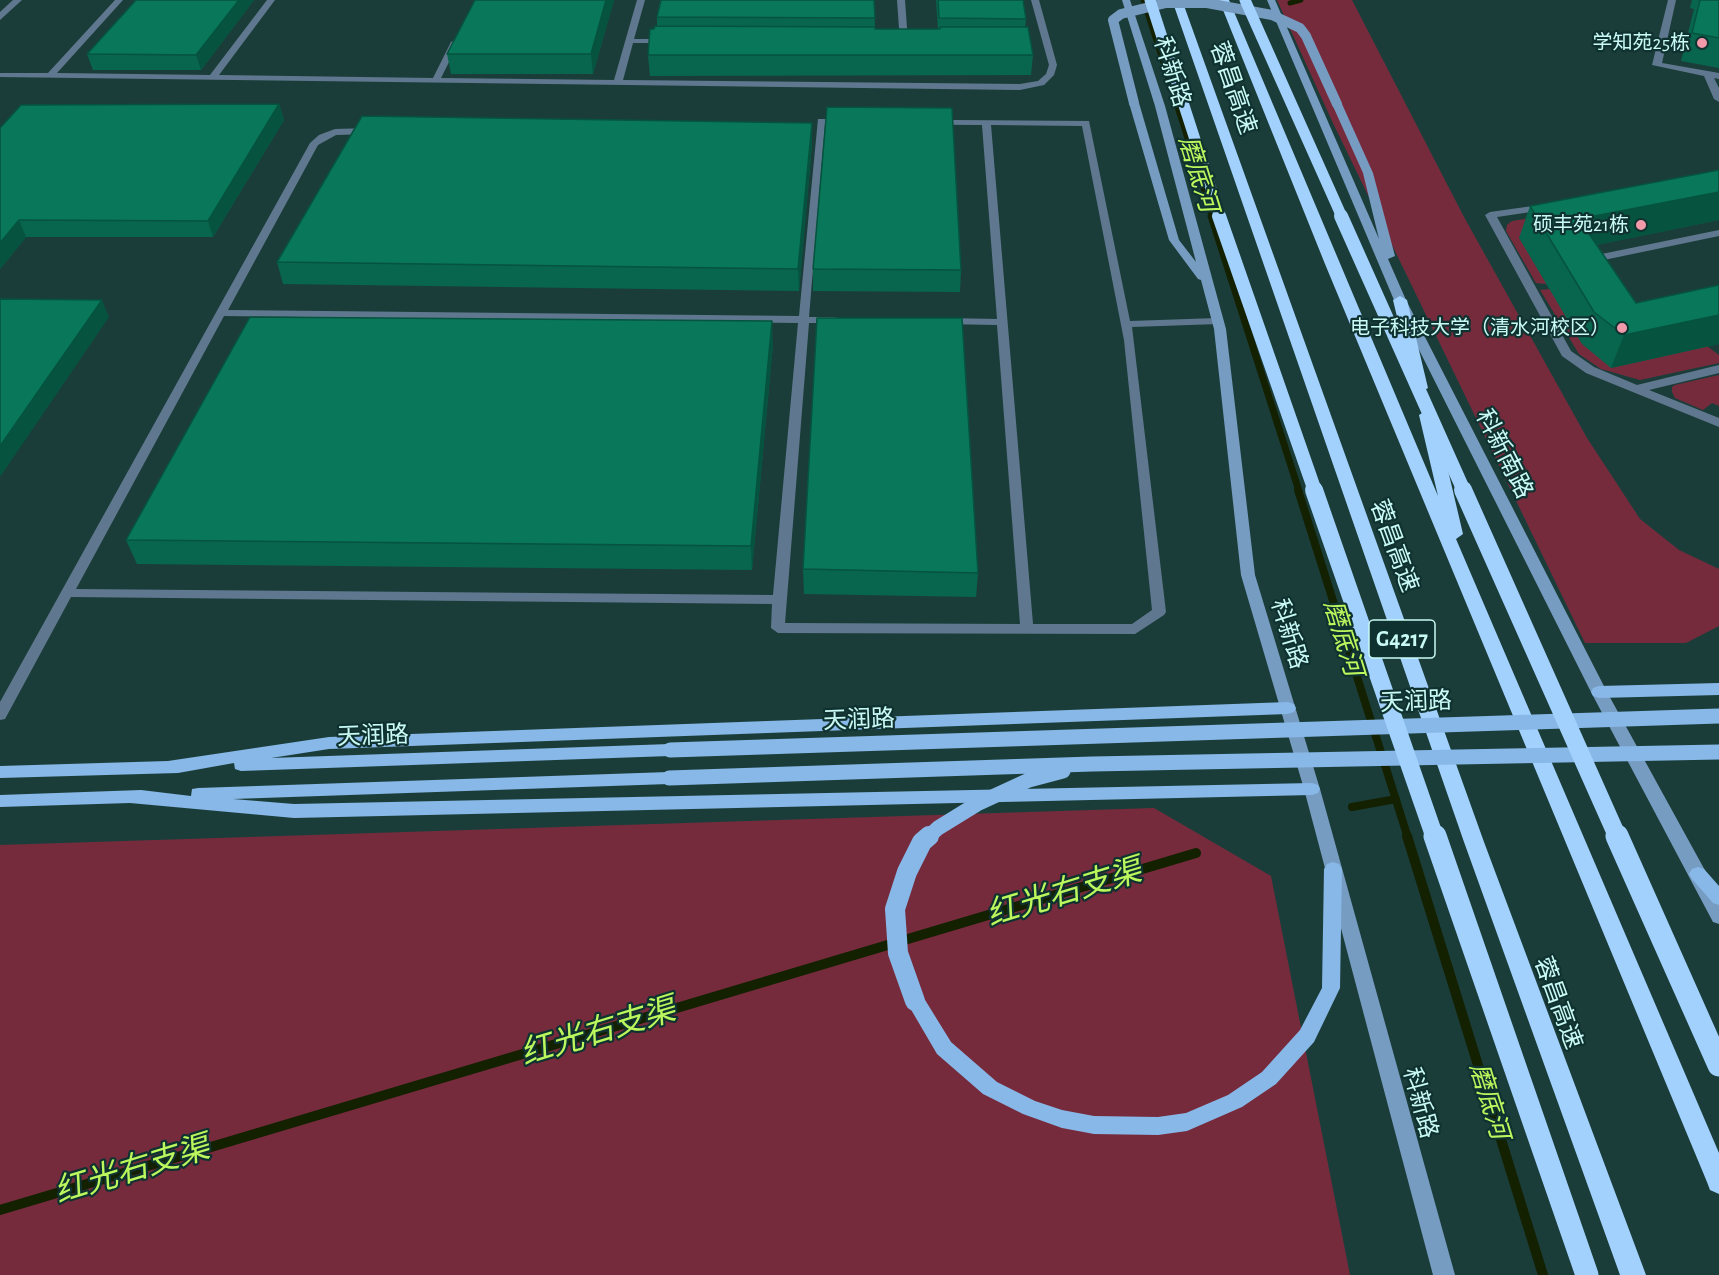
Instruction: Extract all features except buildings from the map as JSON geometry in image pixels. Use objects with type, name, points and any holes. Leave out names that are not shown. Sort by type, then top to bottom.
[{"type":"highway","points":[[1150,0],[1217,209],[1587,1275]]},
{"type":"highway","name":"蓉昌高速","points":[[1177,0],[1474,842],[1633,1275]]},
{"type":"highway","name":"蓉昌高速","points":[[1224,0],[1467,585],[1719,1182]]},
{"type":"highway","points":[[1245,0],[1502,582],[1719,1065]]},
{"type":"highway","points":[[1400,300],[1467,585]]},
{"type":"main road","name":"科新路","points":[[1126,0],[1160,106],[1218,321],[1248,575],[1312,789],[1444,1275]]},
{"type":"main road","name":"科新南路","points":[[1271,0],[1400,300],[1599,692],[1719,917]]},
{"type":"main road","points":[[1208,284],[1174,240],[1134,103],[1113,20],[1121,14],[1166,3],[1207,3],[1243,8],[1272,15],[1300,28],[1306,36],[1368,173],[1400,300]]},
{"type":"main road","points":[[1599,692],[1719,690]]},
{"type":"main road","points":[[169,767],[329,743],[1288,708]]},
{"type":"main road","name":"天润路","points":[[0,772],[1719,716]]},
{"type":"main road","points":[[0,801],[1092,764],[1719,752]]},
{"type":"main road","points":[[1092,764],[1029,780],[977,804],[938,828],[922,842],[907,872],[895,909],[898,953],[915,1001],[944,1048],[990,1088],[1030,1108],[1062,1119],[1094,1125],[1158,1126],[1187,1122],[1235,1101],[1269,1078],[1307,1036],[1331,988],[1333,869]]},
{"type":"main road","points":[[132,797],[294,811],[1312,789]]},
{"type":"main road","points":[[1698,874],[1719,898]]},
{"type":"street","points":[[0,17],[18,0]]},
{"type":"street","points":[[1672,0],[1657,66],[1719,76]]},
{"type":"street","points":[[1708,74],[1719,99]]},
{"type":"street","points":[[1559,205],[1490,215],[1566,353],[1590,370],[1719,423]]},
{"type":"street","points":[[1636,389],[1719,369]]},
{"type":"lane","points":[[51,75],[119,0]]},
{"type":"lane","points":[[213,77],[271,0]]},
{"type":"lane","points":[[618,82],[641,0]]},
{"type":"lane","points":[[901,0],[904,42]]},
{"type":"lane","points":[[0,75],[1020,87],[1041,83],[1050,75],[1053,65],[1035,0]]},
{"type":"lane","points":[[436,80],[461,30]]},
{"type":"lane","points":[[629,41],[677,41]]},
{"type":"lane","points":[[892,42],[916,42]]},
{"type":"lane","points":[[1034,43],[1046,43]]},
{"type":"lane","points":[[821,122],[986,122],[1086,123],[1126,324],[1159,612],[1135,629],[778,628],[804,320],[815,127],[821,122]]},
{"type":"lane","points":[[986,122],[1027,630]]},
{"type":"lane","points":[[0,715],[314,143],[322,136],[335,132],[382,132]]},
{"type":"lane","points":[[1600,271],[1592,259],[1719,233]]},
{"type":"lane","points":[[221,313],[850,320]]},
{"type":"lane","points":[[932,321],[1002,322]]},
{"type":"lane","points":[[1126,324],[1218,321]]},
{"type":"lane","points":[[67,593],[779,600]]},
{"type":"shaded area","points":[[1277,0],[1352,0],[1464,217],[1587,438],[1640,519],[1679,550],[1719,569],[1719,626],[1686,643],[1585,643],[1332,121]]},
{"type":"shaded area","points":[[1537,217],[1546,284],[1536,283],[1506,231],[1507,225],[1512,221]]},
{"type":"shaded area","points":[[1550,289],[1708,347],[1719,355],[1719,363],[1640,380],[1601,369],[1579,354],[1540,290]]},
{"type":"shaded area","points":[[1719,375],[1719,406],[1712,403],[1703,410],[1675,398],[1672,392],[1672,387],[1675,385]]},
{"type":"shaded area","points":[[1154,808],[1271,876],[1350,1275],[0,1275],[0,845]]},
{"type":"waterway","name":"磨底河","points":[[1143,0],[1212,217]]},
{"type":"waterway","name":"磨底河","points":[[1290,3],[1301,0]]},
{"type":"waterway","name":"磨底河","points":[[1211,216],[1299,491]]},
{"type":"waterway","name":"磨底河","points":[[1298,490],[1396,799]]},
{"type":"waterway","name":"红光右支渠","points":[[1352,807],[1396,799]]},
{"type":"waterway","name":"磨底河","points":[[1396,799],[1408,838]]},
{"type":"waterway","name":"磨底河","points":[[1407,836],[1543,1275]]},
{"type":"waterway","name":"红光右支渠","points":[[0,1210],[1196,853]]},
{"type":"place","name":"学知苑25栋","points":[[1702,43]]},
{"type":"place","name":"硕丰苑21栋","points":[[1641,225]]},
{"type":"place","name":"电子科技大学（清水河校区）","points":[[1622,328]]}]
